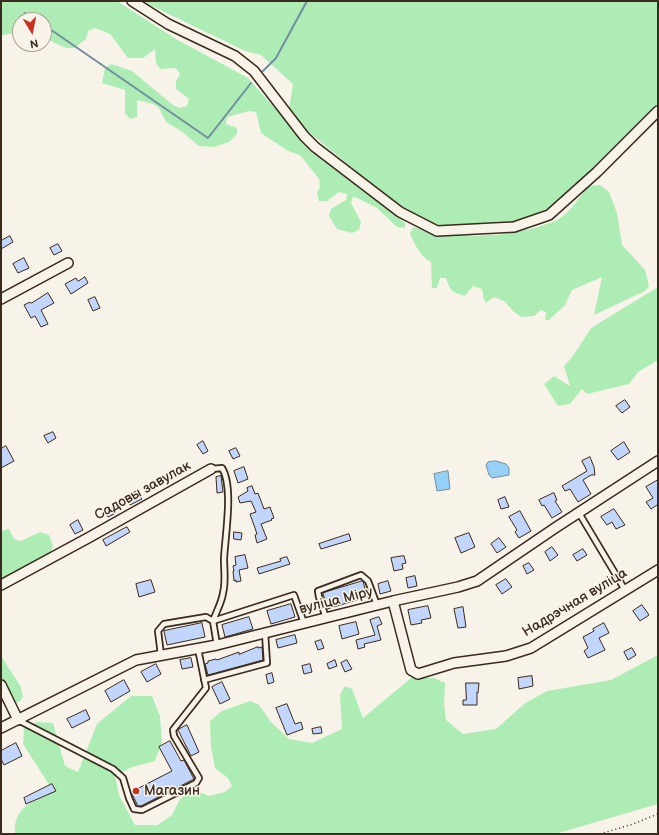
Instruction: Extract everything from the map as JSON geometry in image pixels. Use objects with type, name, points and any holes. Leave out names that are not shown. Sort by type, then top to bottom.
[{"type":"street","points":[[132,1],[168,24],[235,56],[254,71],[304,136],[315,147],[400,212],[437,231],[514,227],[549,215],[596,172],[658,111]]},
{"type":"street","points":[[1,299],[68,262]]},
{"type":"street","name":"вуліца Міру","points":[[1,728],[136,660],[217,645],[376,605],[458,587],[477,581],[658,461]]},
{"type":"street","name":"Садовы завулак","points":[[1,585],[211,469]]},
{"type":"street","name":"Надрэчная вуліца","points":[[393,601],[411,670],[418,674],[454,663],[506,656],[531,648],[658,570]]},
{"type":"street","points":[[1,685],[18,720]]},
{"type":"lane","points":[[211,469],[222,468],[225,473],[228,496],[224,592],[213,622],[217,645]]},
{"type":"lane","points":[[579,512],[625,590]]},
{"type":"lane","points":[[326,618],[318,596],[318,590],[361,575],[368,580],[376,605]]},
{"type":"lane","points":[[213,622],[294,595],[304,623]]},
{"type":"lane","points":[[161,655],[158,631],[164,624],[206,617],[213,622]]},
{"type":"lane","points":[[204,680],[267,663],[265,633]]},
{"type":"lane","points":[[18,720],[113,769],[124,778],[129,798],[134,809],[142,810],[196,783],[199,778],[174,736],[173,730],[206,688],[198,649]]},
{"type":"path","points":[[600,834],[658,814]]},
{"type":"green space","points":[[1,1],[117,1],[176,39],[248,78],[316,154],[394,211],[405,223],[405,228],[397,227],[377,208],[353,196],[351,203],[361,222],[359,230],[352,233],[337,229],[329,216],[331,209],[346,200],[347,194],[339,192],[327,201],[319,201],[317,193],[320,187],[319,179],[300,155],[288,151],[261,133],[256,112],[249,111],[227,117],[226,124],[237,128],[237,134],[229,142],[214,147],[199,146],[181,131],[166,122],[159,108],[153,104],[137,100],[137,117],[130,119],[125,113],[125,90],[102,83],[105,68],[111,64],[132,71],[173,105],[180,108],[187,106],[189,99],[176,89],[176,81],[180,74],[176,68],[160,69],[156,63],[155,49],[143,58],[128,58],[110,34],[95,28],[88,31],[86,39],[74,48],[66,48],[52,42],[52,12],[12,12],[12,34],[1,35]]},
{"type":"green space","points":[[144,1],[658,1],[658,104],[558,203],[518,223],[444,227],[405,212],[304,128],[289,109],[293,84],[261,55],[245,51]]},
{"type":"green space","points":[[600,185],[609,192],[617,213],[622,245],[645,270],[649,286],[645,291],[594,315],[602,277],[572,290],[565,305],[549,320],[545,320],[546,312],[541,310],[534,316],[521,317],[504,301],[494,297],[486,303],[482,289],[473,286],[465,296],[457,293],[450,288],[446,278],[440,278],[437,288],[432,288],[431,262],[427,260],[418,250],[410,234],[413,227],[444,234],[476,236],[523,231],[548,224],[560,218],[570,210],[589,186]]},
{"type":"green space","points":[[658,287],[658,360],[638,372],[629,384],[587,394],[582,389],[570,404],[558,406],[544,384],[554,376],[570,386],[564,366],[573,356],[591,328]]},
{"type":"green space","points":[[9,529],[14,539],[21,541],[40,532],[49,535],[53,545],[50,555],[1,579],[1,531]]},
{"type":"green space","points":[[658,655],[658,804],[555,834],[15,834],[17,817],[21,811],[32,802],[53,791],[23,744],[24,726],[38,722],[53,723],[65,766],[78,772],[97,724],[131,696],[152,696],[160,716],[162,742],[155,761],[132,767],[115,776],[119,795],[135,825],[158,825],[172,815],[180,799],[191,791],[197,791],[209,796],[225,792],[232,786],[228,778],[215,768],[211,747],[210,721],[222,711],[250,701],[259,705],[271,722],[289,739],[312,743],[342,729],[340,695],[345,686],[352,689],[363,718],[411,678],[434,678],[445,683],[444,704],[446,720],[463,734],[496,729],[524,704],[547,691],[611,680]]},
{"type":"green space","points":[[1,656],[21,687],[23,697],[19,702],[12,703],[1,680]]},
{"type":"water","points":[[496,461],[506,464],[509,468],[509,475],[492,478],[489,475],[486,465],[488,462]]},
{"type":"water","points":[[448,471],[450,489],[437,491],[434,474]]},
{"type":"building","points":[[10,236],[13,242],[1,249],[1,241]]},
{"type":"building","points":[[58,244],[62,251],[54,255],[50,248]]},
{"type":"building","points":[[24,258],[29,268],[18,273],[13,264]]},
{"type":"building","points":[[85,277],[88,283],[71,294],[65,284],[76,278],[78,281]]},
{"type":"building","points":[[48,293],[54,303],[41,310],[48,324],[41,327],[35,316],[31,318],[24,305],[30,302],[31,303]]},
{"type":"building","points":[[95,297],[100,308],[93,311],[88,300]]},
{"type":"building","points":[[625,400],[630,407],[622,413],[616,406]]},
{"type":"building","points":[[53,432],[56,438],[48,443],[44,436]]},
{"type":"building","points":[[203,441],[208,451],[203,454],[197,445]]},
{"type":"building","points":[[624,442],[630,452],[618,460],[611,451]]},
{"type":"building","points":[[6,446],[14,461],[1,468],[1,449]]},
{"type":"building","points":[[236,448],[240,456],[233,459],[229,451]]},
{"type":"building","points":[[590,457],[595,475],[591,475],[583,480],[591,494],[578,502],[570,489],[565,491],[562,486],[587,471],[582,461]]},
{"type":"building","points":[[244,467],[248,479],[238,483],[234,471]]},
{"type":"building","points":[[221,476],[223,492],[217,493],[216,477]]},
{"type":"building","points":[[658,480],[658,506],[657,505],[651,509],[646,502],[653,498],[646,487]]},
{"type":"building","points":[[252,486],[255,494],[258,493],[264,509],[270,507],[274,518],[261,524],[267,539],[257,543],[255,535],[257,534],[250,514],[256,512],[251,501],[240,503],[238,497],[248,491],[247,488]]},
{"type":"building","points":[[137,491],[142,499],[130,505],[126,497]]},
{"type":"building","points":[[554,493],[557,500],[555,501],[562,512],[552,518],[539,500]]},
{"type":"building","points":[[505,497],[509,507],[501,509],[498,500]]},
{"type":"building","points":[[110,507],[114,514],[108,517],[104,511]]},
{"type":"building","points":[[614,509],[625,525],[616,529],[612,522],[607,525],[601,517]]},
{"type":"building","points":[[520,511],[531,531],[519,538],[515,532],[517,530],[509,517]]},
{"type":"building","points":[[78,520],[83,530],[75,534],[70,525]]},
{"type":"building","points":[[127,527],[130,532],[106,546],[103,540]]},
{"type":"building","points":[[234,532],[242,533],[241,540],[234,539]]},
{"type":"building","points":[[469,533],[475,547],[461,553],[455,538]]},
{"type":"building","points":[[349,534],[351,540],[321,549],[319,544]]},
{"type":"building","points":[[499,538],[506,547],[497,553],[491,544]]},
{"type":"building","points":[[552,547],[558,555],[550,561],[545,552]]},
{"type":"building","points":[[583,549],[587,555],[577,561],[573,555]]},
{"type":"building","points":[[245,555],[248,568],[239,570],[241,581],[236,582],[236,580],[234,581],[233,571],[233,566],[236,565],[235,557]]},
{"type":"building","points":[[404,556],[406,563],[402,564],[403,569],[394,571],[391,558]]},
{"type":"building","points":[[287,557],[290,564],[259,574],[257,568],[281,561],[280,559]]},
{"type":"building","points":[[529,563],[534,570],[527,574],[523,566]]},
{"type":"building","points":[[415,576],[417,586],[408,588],[406,578]]},
{"type":"building","points":[[506,579],[512,587],[502,594],[496,585]]},
{"type":"building","points":[[151,580],[155,592],[139,597],[136,584]]},
{"type":"building","points":[[363,581],[367,597],[327,609],[323,593]]},
{"type":"building","points":[[388,581],[391,591],[380,594],[378,584]]},
{"type":"building","points":[[291,604],[295,617],[271,624],[267,611]]},
{"type":"building","points":[[642,605],[649,615],[640,621],[633,611]]},
{"type":"building","points":[[428,606],[431,618],[421,620],[422,623],[411,625],[408,610]]},
{"type":"building","points":[[463,607],[466,627],[458,628],[454,609]]},
{"type":"building","points":[[249,617],[253,629],[225,637],[222,625]]},
{"type":"building","points":[[379,617],[382,624],[377,626],[381,640],[364,644],[365,647],[358,649],[356,640],[375,635],[370,620]]},
{"type":"building","points":[[356,622],[359,634],[342,639],[339,626]]},
{"type":"building","points":[[202,623],[205,637],[167,645],[164,631]]},
{"type":"building","points":[[604,623],[609,633],[599,638],[605,650],[588,658],[584,651],[588,648],[583,637]]},
{"type":"building","points":[[295,635],[297,643],[278,648],[276,640]]},
{"type":"building","points":[[321,640],[324,648],[318,650],[315,642]]},
{"type":"building","points":[[262,647],[263,660],[208,675],[205,664],[208,663],[208,661],[217,660],[239,652],[239,654]]},
{"type":"building","points":[[632,648],[636,655],[628,660],[624,652]]},
{"type":"building","points":[[191,658],[193,667],[182,669],[180,660]]},
{"type":"building","points":[[335,660],[337,666],[329,669],[327,664]]},
{"type":"building","points":[[347,660],[352,669],[345,672],[341,663]]},
{"type":"building","points":[[156,664],[161,674],[147,682],[141,672]]},
{"type":"building","points":[[310,664],[312,672],[304,674],[302,666]]},
{"type":"building","points":[[272,673],[274,682],[268,684],[266,675]]},
{"type":"building","points":[[532,676],[533,686],[519,689],[518,678]]},
{"type":"building","points":[[124,680],[130,691],[111,702],[105,691]]},
{"type":"building","points":[[222,682],[230,699],[220,704],[212,687]]},
{"type":"building","points":[[466,683],[479,683],[477,705],[463,705],[463,700],[466,700]]},
{"type":"building","points":[[287,704],[295,724],[301,722],[303,729],[287,735],[276,708]]},
{"type":"building","points":[[86,710],[90,719],[72,728],[67,719]]},
{"type":"building","points":[[187,725],[199,752],[191,756],[178,730]]},
{"type":"building","points":[[321,727],[322,733],[313,734],[312,729]]},
{"type":"building","points":[[170,741],[181,761],[184,760],[194,779],[141,806],[138,806],[131,792],[172,771],[159,747]]},
{"type":"building","points":[[16,743],[22,756],[4,765],[1,759],[1,751]]},
{"type":"building","points":[[52,784],[56,791],[26,804],[24,798]]},
{"type":"waterway","points":[[263,71],[276,58],[307,1]]},
{"type":"waterway","points":[[52,31],[208,138],[251,83]]},
{"type":"place","name":"Магазин","points":[[136,791]]}]
